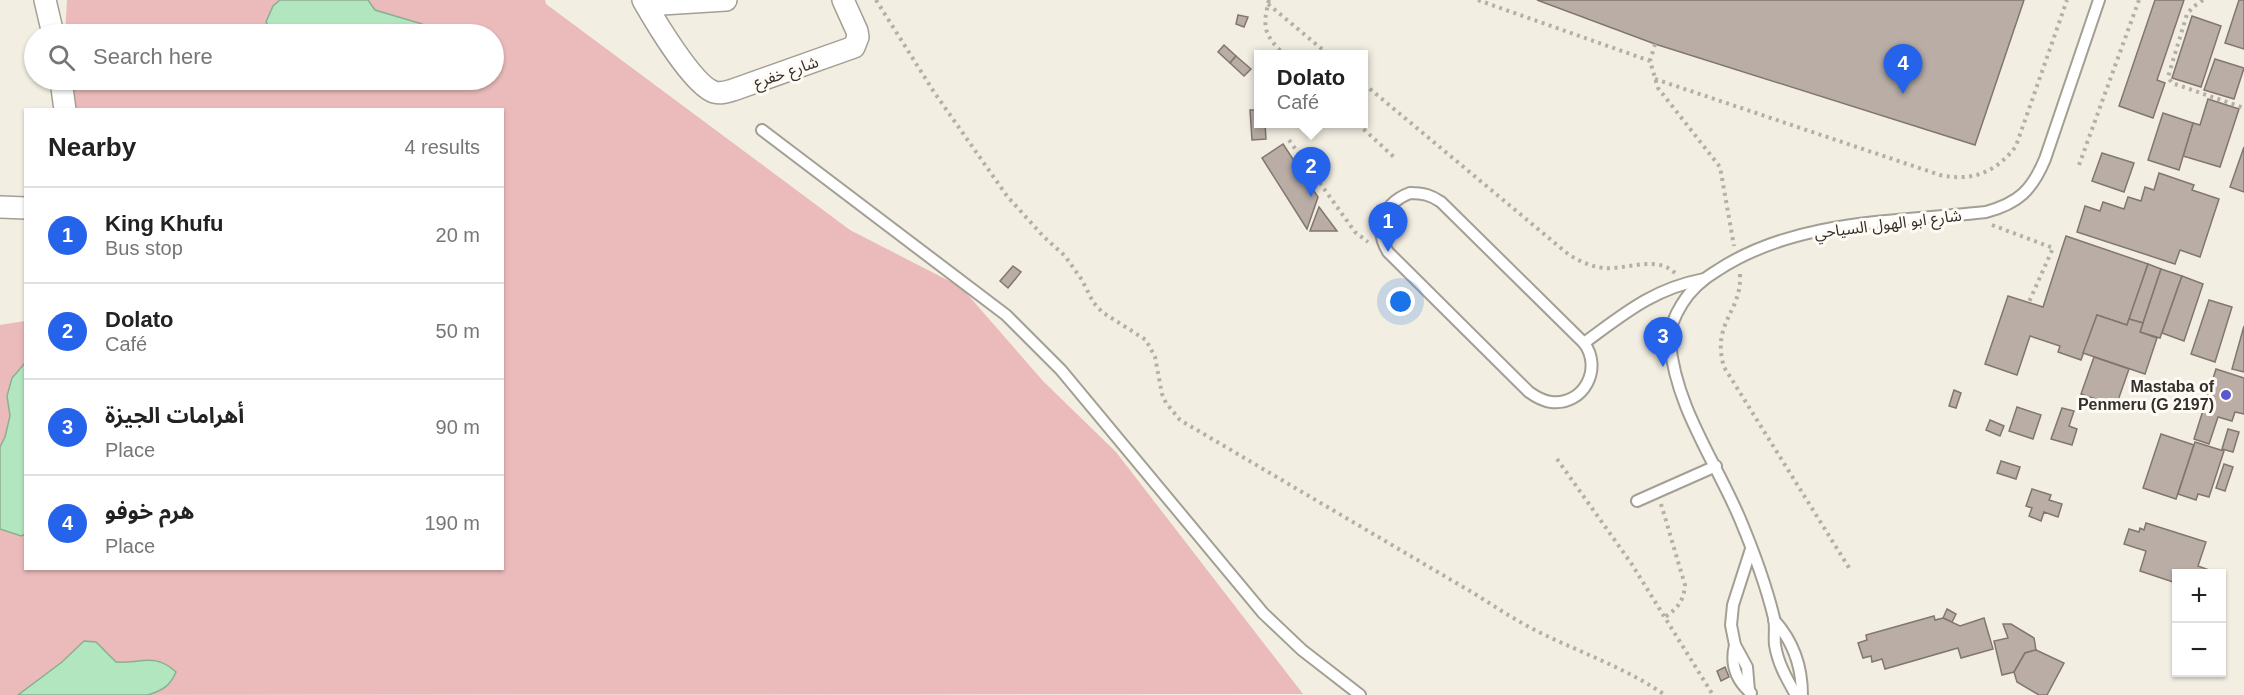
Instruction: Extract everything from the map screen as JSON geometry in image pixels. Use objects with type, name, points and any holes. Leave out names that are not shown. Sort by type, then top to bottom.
[{"type":"street","points":[[45,0],[51,24]]},
{"type":"street","points":[[645,2],[726,0]]},
{"type":"street","name":"شارع خفرع","points":[[645,2],[693,76],[711,92],[724,93],[849,50],[857,42],[857,31],[843,0]]},
{"type":"street","points":[[62,90],[65,108]]},
{"type":"street","points":[[0,207],[24,208]]},
{"type":"lane","name":"شارع ابو الهول السياحي","points":[[1796,695],[1780,667],[1775,644],[1774,620],[1741,521],[1690,415],[1681,390],[1673,364],[1670,340],[1675,315],[1688,294],[1705,278],[1736,258],[1784,240],[1825,229],[1986,212],[2006,206],[2024,195],[2037,178],[2045,159],[2099,0]]},
{"type":"lane","points":[[762,130],[975,291],[1035,341],[1263,613],[1302,650],[1360,695]]},
{"type":"lane","points":[[1421,193],[1432,196],[1441,202],[1584,343],[1589,349],[1593,364],[1588,382],[1573,397],[1552,402],[1536,397],[1388,252],[1379,230],[1381,219],[1387,209],[1400,197],[1410,194],[1421,193]]},
{"type":"lane","points":[[1584,343],[1641,302],[1661,291],[1705,278]]},
{"type":"lane","points":[[1637,501],[1716,466]]},
{"type":"lane","points":[[1751,549],[1733,605],[1731,625],[1735,645],[1747,666],[1751,693]]},
{"type":"lane","name":"شارع ابو الهول السياحي","points":[[1774,620],[1789,639],[1800,675],[1802,695]]},
{"type":"path","points":[[876,0],[934,92],[1006,195],[1036,229],[1065,256],[1082,280],[1093,302],[1102,312],[1146,340],[1155,357],[1162,394],[1166,403],[1180,420],[1475,594],[1503,613],[1532,629],[1627,672],[1665,695]]},
{"type":"path","points":[[1478,0],[1650,61]]},
{"type":"path","points":[[1654,79],[1940,175],[1952,178],[1977,176],[2000,164],[2016,146],[2067,0]]},
{"type":"path","points":[[2079,165],[2139,0]]},
{"type":"path","points":[[2203,0],[2193,6],[2187,14],[2168,77],[2172,83],[2244,108]]},
{"type":"path","points":[[1280,50],[1271,42],[1265,30],[1269,2],[1324,50]]},
{"type":"path","points":[[1655,44],[1650,61],[1654,79],[1663,96],[1720,167],[1740,285],[1739,295],[1721,334],[1721,356],[1724,367],[1851,571]]},
{"type":"path","points":[[1368,87],[1579,261],[1603,268],[1662,264],[1669,267],[1683,283]]},
{"type":"path","points":[[1363,128],[1395,158]]},
{"type":"path","points":[[1289,140],[1354,232],[1363,240],[1388,252]]},
{"type":"path","points":[[1985,223],[2052,248],[2029,302]]},
{"type":"path","points":[[1557,459],[1601,519],[1713,695]]},
{"type":"path","points":[[1658,492],[1684,585],[1679,605],[1665,617]]},
{"type":"shaded area","points":[[67,0],[545,0],[546,4],[850,230],[961,287],[1043,381],[1116,452],[1303,694],[0,695],[0,325],[24,321],[24,570],[504,570],[504,108],[72,108],[67,90],[504,90],[504,24],[66,24]]},
{"type":"shaded area","points":[[280,0],[368,0],[375,10],[422,24],[267,24],[273,6]]},
{"type":"shaded area","points":[[24,364],[24,535],[21,536],[0,529],[0,447],[10,416],[7,396],[12,378]]},
{"type":"shaded area","points":[[84,641],[96,642],[116,662],[147,660],[161,662],[176,672],[165,687],[148,695],[18,695],[62,662]]},
{"type":"building","points":[[1537,0],[2024,0],[1975,145],[1655,44]]},
{"type":"building","points":[[2155,0],[2184,0],[2157,80],[2165,83],[2153,118],[2119,106]]},
{"type":"building","points":[[2239,0],[2244,0],[2244,49],[2225,43]]},
{"type":"building","points":[[1238,15],[1248,17],[1244,27],[1236,24]]},
{"type":"building","points":[[2192,16],[2221,26],[2201,87],[2172,78]]},
{"type":"building","points":[[1224,45],[1236,56],[1230,63],[1218,52]]},
{"type":"building","points":[[1236,56],[1251,69],[1244,76],[1230,63]]},
{"type":"building","points":[[2215,59],[2244,68],[2234,99],[2204,90]]},
{"type":"building","points":[[2208,99],[2239,109],[2220,167],[2183,156],[2193,123],[2200,125]]},
{"type":"building","points":[[1250,110],[1254,110],[1254,128],[1265,128],[1266,139],[1252,140]]},
{"type":"building","points":[[2163,113],[2193,123],[2179,170],[2148,160]]},
{"type":"building","points":[[1283,144],[1318,197],[1307,229],[1262,158]]},
{"type":"building","points":[[2244,147],[2244,192],[2230,187]]},
{"type":"building","points":[[2102,153],[2134,163],[2124,192],[2092,181]]},
{"type":"building","points":[[2159,173],[2194,185],[2192,190],[2219,199],[2200,257],[2180,250],[2175,264],[2077,232],[2085,206],[2100,211],[2103,202],[2124,209],[2128,197],[2141,201],[2145,187],[2154,190]]},
{"type":"building","points":[[1319,207],[1337,231],[1310,231]]},
{"type":"building","points":[[2066,236],[2148,264],[2127,325],[2097,315],[2081,360],[2058,352],[2060,346],[2030,336],[2017,375],[1985,364],[2008,296],[2043,307]]},
{"type":"building","points":[[2148,264],[2161,269],[2143,323],[2129,319]]},
{"type":"building","points":[[1013,266],[1021,272],[1008,288],[1000,281]]},
{"type":"building","points":[[2161,269],[2182,276],[2160,338],[2140,332]]},
{"type":"building","points":[[2182,276],[2203,284],[2184,341],[2162,333]]},
{"type":"building","points":[[2209,300],[2232,307],[2215,362],[2191,354]]},
{"type":"building","points":[[2097,315],[2127,325],[2129,319],[2143,323],[2140,332],[2157,338],[2145,374],[2083,353]]},
{"type":"building","points":[[2244,326],[2244,372],[2232,369]]},
{"type":"building","points":[[2094,357],[2129,369],[2116,406],[2081,394]]},
{"type":"building","name":"Mastaba of Penmeru (G 2197)","points":[[2216,369],[2244,378],[2244,414],[2235,412],[2232,421],[2218,417],[2209,444],[2194,439]]},
{"type":"building","points":[[1954,390],[1961,393],[1956,408],[1949,406]]},
{"type":"building","points":[[2017,407],[2041,415],[2033,439],[2009,431]]},
{"type":"building","points":[[2062,408],[2074,411],[2069,426],[2077,429],[2072,445],[2051,439]]},
{"type":"building","points":[[1990,420],[2004,426],[2000,436],[1986,430]]},
{"type":"building","points":[[2228,429],[2239,432],[2233,452],[2222,449]]},
{"type":"building","points":[[2161,434],[2194,445],[2176,499],[2143,488]]},
{"type":"building","points":[[2195,442],[2224,451],[2209,497],[2198,494],[2196,500],[2178,494]]},
{"type":"building","points":[[2001,461],[2020,467],[2016,479],[1997,473]]},
{"type":"building","points":[[2224,464],[2233,467],[2225,491],[2216,488]]},
{"type":"building","points":[[2032,489],[2051,495],[2049,500],[2062,504],[2058,517],[2044,512],[2041,521],[2029,516],[2032,508],[2026,506]]},
{"type":"building","points":[[2146,523],[2206,542],[2198,566],[2206,569],[2172,569],[2172,582],[2140,571],[2146,551],[2124,544],[2129,529],[2139,532],[2140,528],[2144,530]]},
{"type":"building","points":[[1947,609],[1956,614],[1952,622],[1943,618]]},
{"type":"building","points":[[1934,616],[1935,620],[1943,618],[1960,626],[1984,618],[1993,649],[1961,658],[1958,648],[1885,669],[1882,659],[1872,662],[1871,656],[1863,658],[1858,643],[1867,640],[1866,635]]},
{"type":"building","points":[[2003,624],[2011,624],[2034,638],[2036,650],[2025,653],[2014,672],[2002,675],[1994,641],[2008,638]]},
{"type":"building","points":[[2036,650],[2064,663],[2047,695],[2039,695],[2017,682],[2014,672],[2025,653]]},
{"type":"building","points":[[1725,667],[1729,677],[1721,681],[1717,671]]},
{"type":"place","name":"هرم خوفو","points":[[1903,94]]},
{"type":"place","name":"Dolato","points":[[1311,197]]},
{"type":"place","name":"King Khufu","points":[[1388,252]]},
{"type":"place","name":"أهرامات الجيزة","points":[[1663,367]]},
{"type":"place","name":"Mastaba of Penmeru (G 2197)","points":[[2226,395]]}]
